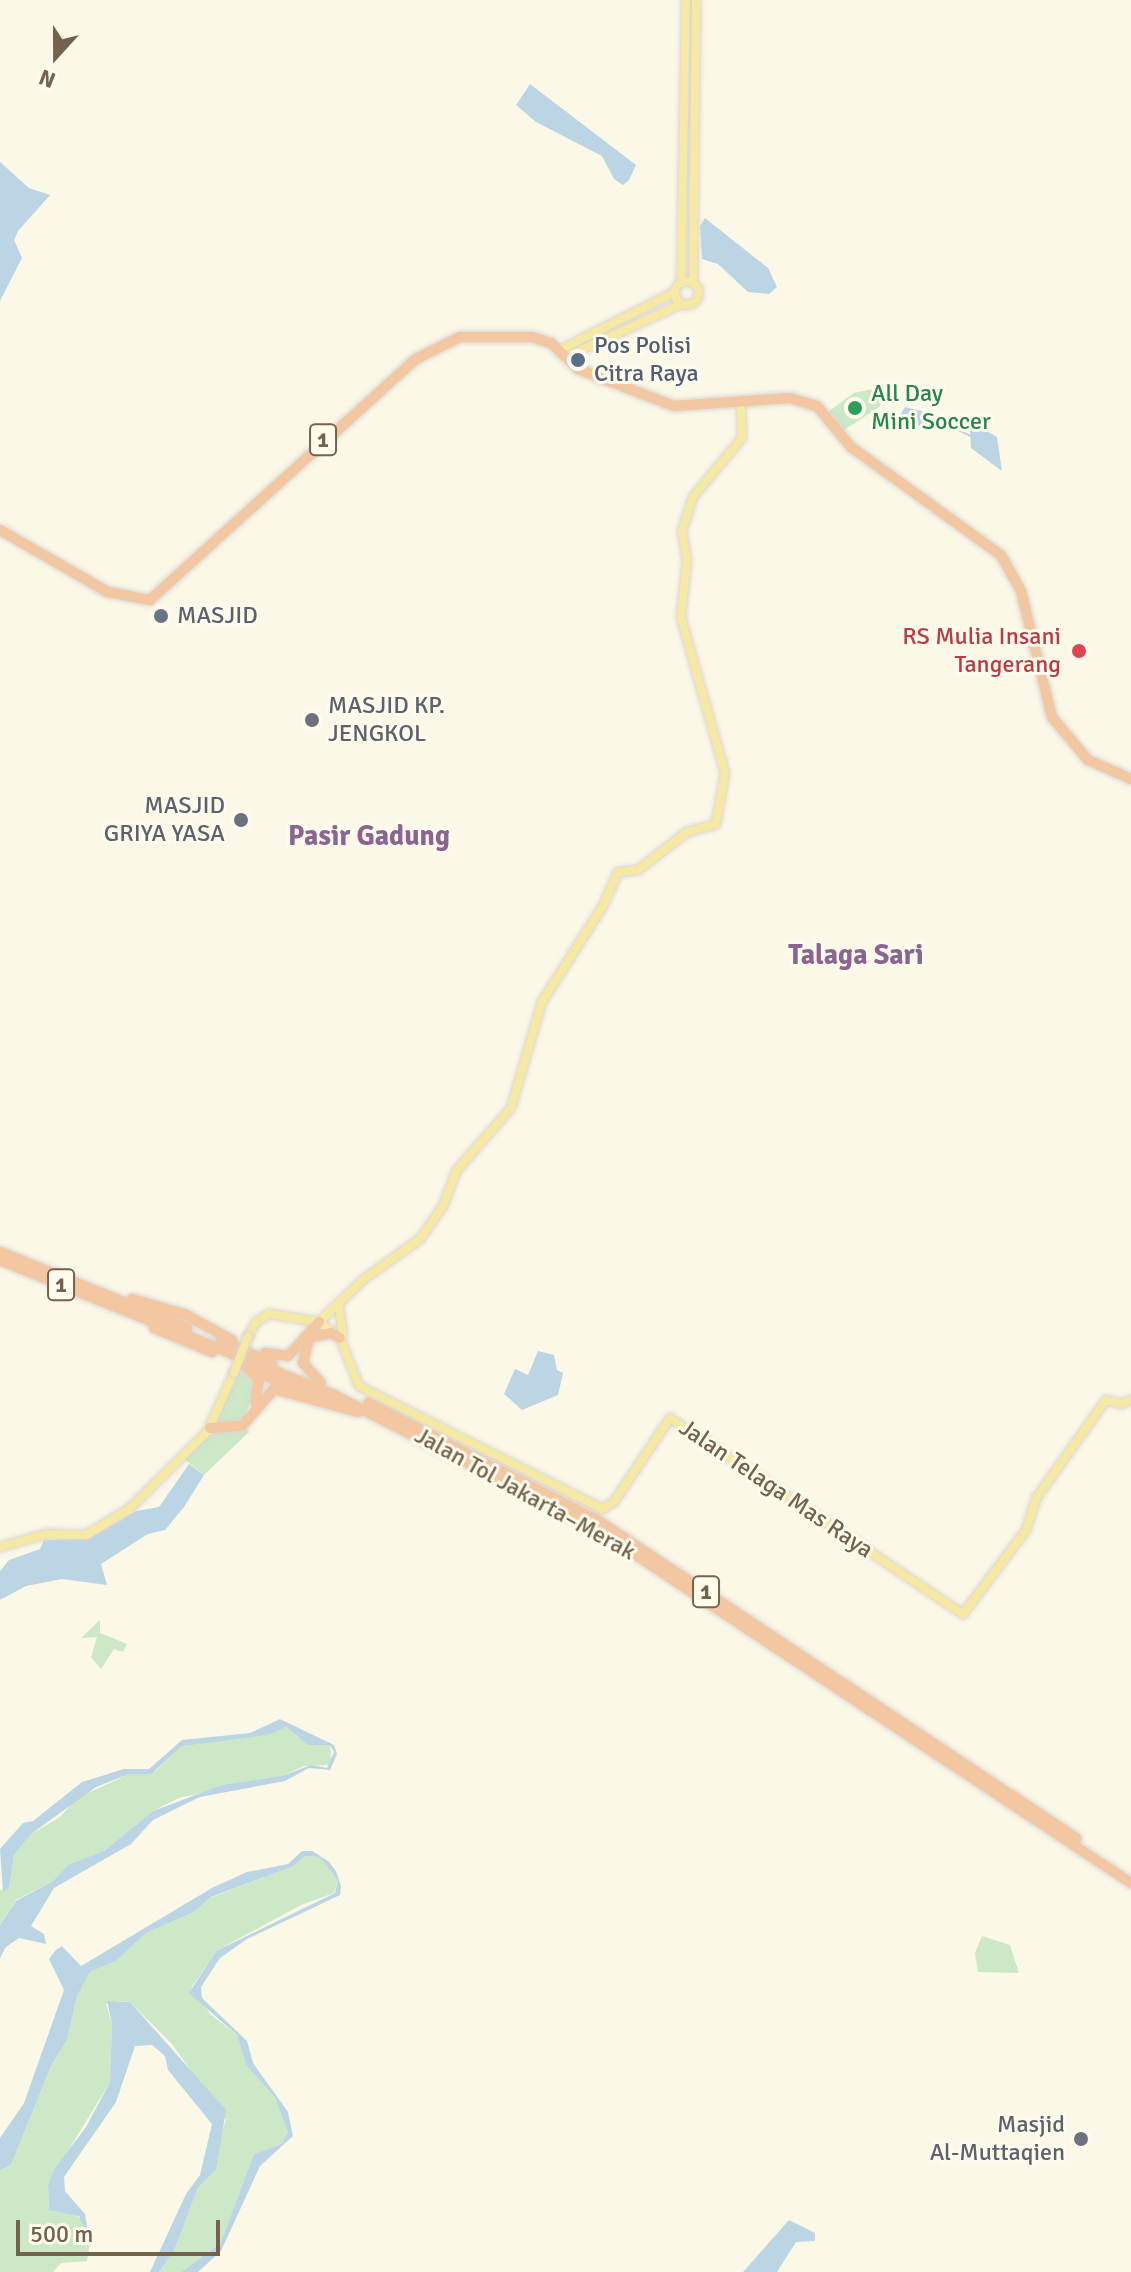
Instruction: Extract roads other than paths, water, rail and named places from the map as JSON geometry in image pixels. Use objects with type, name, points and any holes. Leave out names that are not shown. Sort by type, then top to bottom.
[{"type":"highway","name":"1","points":[[0,529],[113,592],[143,602],[164,592],[359,407],[416,359],[449,341],[513,335],[545,340],[574,365],[674,406],[794,398],[813,403],[851,447],[903,482]]},
{"type":"highway","name":"1","points":[[574,365],[681,403],[789,395],[813,399],[850,443],[981,538],[1016,577],[1052,717],[1088,760],[1131,779]]},
{"type":"highway","name":"Jalan Tol Jakarta–Merak","points":[[0,1252],[418,1424],[599,1521],[1131,1875]]},
{"type":"highway","name":"Jalan Tol Jakarta–Merak","points":[[0,1260],[364,1409],[442,1446],[595,1528],[1131,1883]]},
{"type":"highway","points":[[99,1292],[184,1314],[279,1358],[308,1339],[326,1333],[342,1337]]},
{"type":"highway","points":[[123,1310],[166,1335],[251,1368],[310,1396],[364,1409]]},
{"type":"highway","points":[[319,1322],[308,1339],[302,1360],[321,1383]]},
{"type":"highway","points":[[218,1418],[236,1425],[252,1408],[261,1388],[251,1368]]},
{"type":"highway","points":[[210,1428],[242,1426],[274,1389],[358,1412],[442,1446]]},
{"type":"main road","points":[[685,2],[696,3],[692,156],[693,283],[698,299],[563,353],[606,325],[671,294],[681,283],[685,2]]},
{"type":"main road","points":[[682,156],[692,156]]},
{"type":"main road","points":[[681,283],[693,283]]},
{"type":"main road","points":[[671,294],[677,306]]},
{"type":"main road","points":[[606,325],[611,336]]},
{"type":"main road","points":[[319,1322],[364,1279],[420,1239],[443,1206],[457,1170],[511,1108],[542,1002],[603,906],[618,872],[640,869],[687,832],[716,824],[725,776],[681,617],[687,560],[682,531],[693,497],[742,438],[741,403]]},
{"type":"main road","points":[[319,1322],[335,1310]]},
{"type":"main road","name":"Jalan Telaga Mas Raya","points":[[335,1310],[351,1376],[362,1387],[602,1509],[614,1502],[670,1418],[963,1614],[1026,1530],[1032,1506],[1106,1400],[1121,1404],[1131,1400]]},
{"type":"main road","points":[[0,1547],[37,1535],[90,1534],[147,1494],[218,1418],[248,1337],[256,1322],[269,1314],[319,1322],[342,1337]]},
{"type":"water","points":[[530,84],[636,165],[629,180],[623,185],[614,179],[602,156],[536,122],[516,105]]},
{"type":"water","points":[[0,162],[29,188],[50,195],[18,231],[14,240],[22,258],[0,301]]},
{"type":"water","points":[[705,218],[768,268],[777,287],[769,294],[748,292],[718,264],[702,259],[700,226]]},
{"type":"water","points":[[905,407],[953,419],[956,425],[950,429],[934,421],[914,427],[900,415]]},
{"type":"water","points":[[975,424],[997,437],[1002,471],[971,448],[970,432]]},
{"type":"water","points":[[538,1351],[554,1355],[557,1370],[563,1373],[558,1395],[522,1410],[504,1394],[515,1369],[528,1375]]},
{"type":"water","points":[[189,1464],[204,1475],[184,1507],[165,1530],[148,1534],[101,1564],[107,1585],[62,1579],[26,1586],[0,1600],[0,1571],[9,1560],[40,1549],[44,1540],[88,1539],[136,1511],[159,1507]]},
{"type":"water","points":[[280,1719],[334,1745],[337,1754],[330,1770],[309,1768],[285,1781],[200,1797],[153,1820],[131,1844],[54,1888],[31,1926],[44,1934],[46,1944],[19,1938],[6,1947],[0,1958],[0,1925],[16,1901],[53,1881],[68,1865],[105,1850],[153,1811],[222,1785],[282,1776],[311,1765],[327,1768],[334,1752],[330,1745],[308,1745],[286,1727],[268,1735],[182,1746],[151,1774],[129,1774],[96,1787],[31,1834],[14,1855],[9,1889],[3,1892],[0,1849],[23,1823],[33,1821],[82,1782],[124,1769],[149,1769],[182,1740],[250,1733]]},
{"type":"water","points":[[302,1851],[312,1851],[328,1861],[336,1871],[341,1886],[340,1895],[247,1939],[220,1958],[201,1987],[202,1998],[247,2041],[253,2063],[288,2112],[293,2136],[260,2166],[221,2251],[198,2272],[181,2272],[220,2244],[254,2154],[281,2144],[288,2133],[275,2098],[246,2065],[237,2035],[189,1993],[216,1951],[335,1893],[338,1880],[320,1857],[305,1856],[294,1866],[211,1897],[194,1912],[146,1933],[116,1961],[90,1972],[77,1996],[67,2040],[51,2066],[11,2165],[0,2170],[0,2138],[24,2103],[64,1990],[49,1959],[56,1950],[62,1946],[81,1966],[212,1888],[247,1872],[288,1864]]},
{"type":"water","points":[[107,2001],[130,2002],[226,2110],[216,2170],[198,2188],[174,2251],[159,2272],[150,2272],[186,2194],[200,2175],[212,2124],[168,2070],[165,2056],[152,2045],[135,2046],[116,2102],[64,2177],[65,2191],[85,2214],[90,2242],[79,2216],[49,2210],[48,2184],[55,2168],[86,2127],[110,2082],[112,2023]]},
{"type":"water","points":[[789,2220],[815,2233],[815,2241],[796,2242],[777,2272],[743,2272]]},
{"type":"waterway","points":[[955,428],[970,436]]},
{"type":"place","name":"Pos Polisi Citra Raya","points":[[578,360]]},
{"type":"place","name":"All Day Mini Soccer","points":[[855,408]]},
{"type":"place","name":"MASJID","points":[[161,616]]},
{"type":"place","name":"RS Mulia Insani Tangerang","points":[[1079,651]]},
{"type":"place","name":"MASJID KP. JENGKOL","points":[[312,720]]},
{"type":"place","name":"MASJID GRIYA YASA","points":[[241,820]]},
{"type":"place","name":"Masjid Al-Muttaqien","points":[[1081,2139]]},
{"type":"district","name":"Pasir Gadung","points":[[369,836]]},
{"type":"district","name":"Talaga Sari","points":[[856,955]]}]
